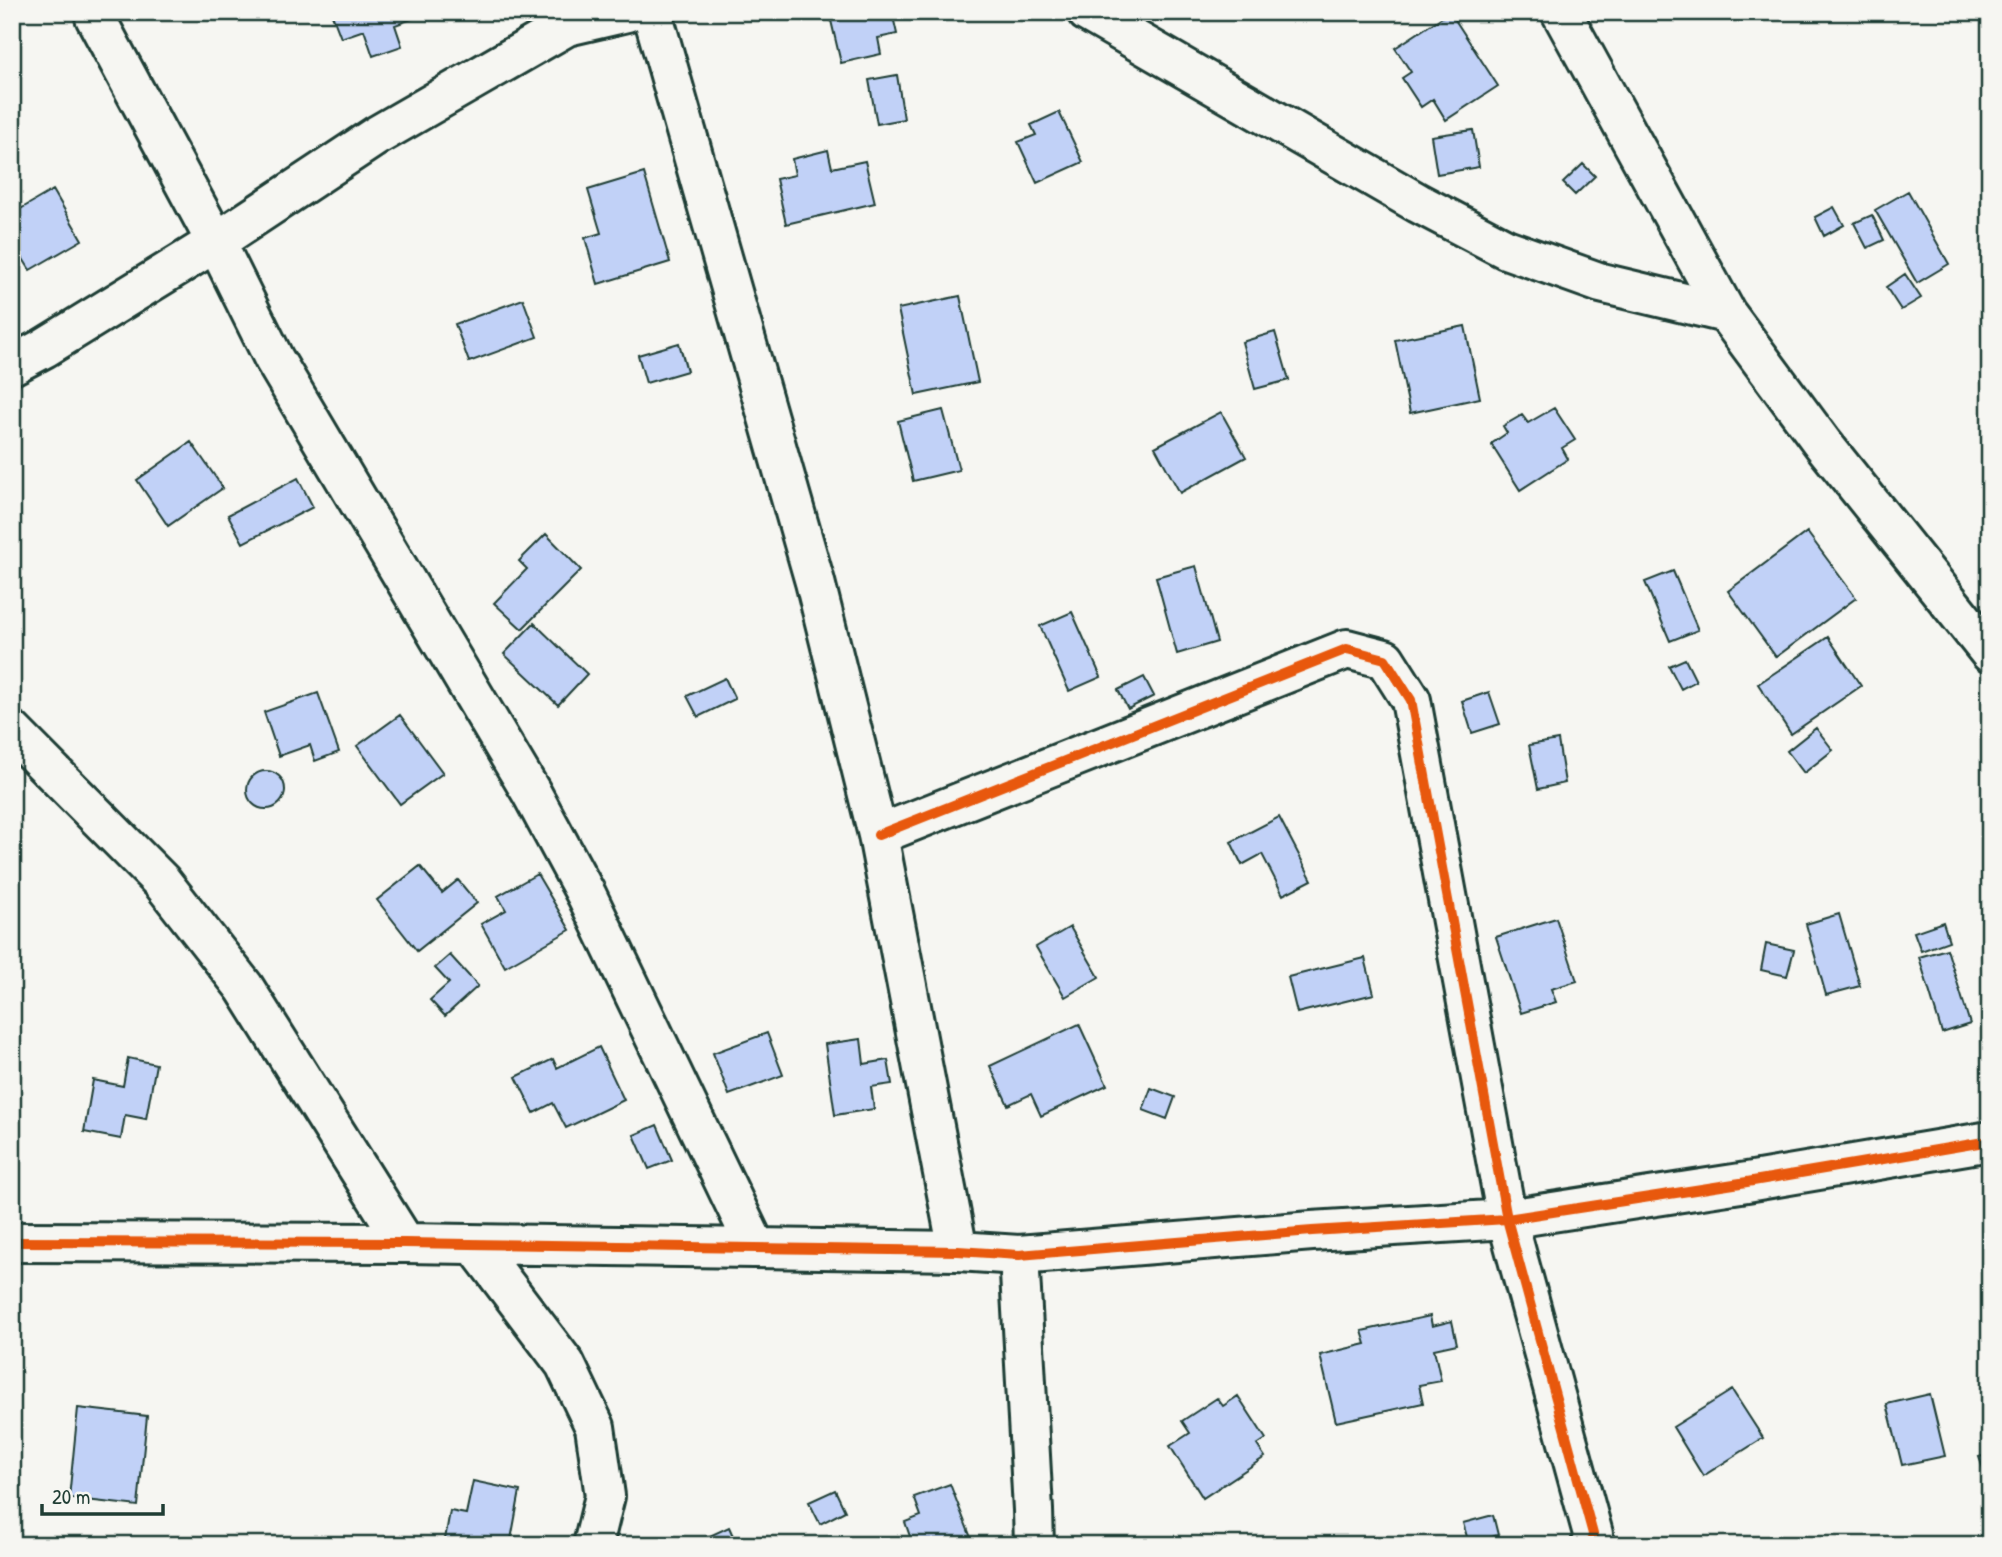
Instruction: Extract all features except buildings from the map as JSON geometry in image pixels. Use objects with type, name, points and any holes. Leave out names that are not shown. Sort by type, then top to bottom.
[{"type":"street","points":[[12,365],[216,242],[376,136],[571,19],[627,12]]},
{"type":"street","points":[[652,12],[815,582],[878,835],[958,1251]]},
{"type":"street","points":[[1087,12],[1418,203],[1506,249],[1601,283],[1726,313]]},
{"type":"street","points":[[1561,12],[1726,313],[1823,444],[1990,653]]},
{"type":"street","points":[[95,17],[216,242],[274,359],[531,792],[587,896],[756,1248]]},
{"type":"street","points":[[878,835],[1347,649],[1385,659],[1411,700],[1507,1219],[1593,1534],[1591,1545]]},
{"type":"street","points":[[12,731],[162,882],[236,977],[405,1243]]},
{"type":"street","points":[[12,1242],[405,1243],[958,1251],[1018,1255],[1312,1231],[1507,1219],[1990,1141]]},
{"type":"street","points":[[475,1245],[565,1364],[595,1427],[605,1496],[593,1545]]},
{"type":"street","points":[[1018,1255],[1034,1545]]},
{"type":"cycle path","points":[[878,835],[1347,649],[1385,659],[1411,700],[1507,1219],[1593,1534],[1591,1545]]},
{"type":"cycle path","points":[[12,1242],[405,1243],[958,1251],[1019,1255],[1312,1231],[1507,1219],[1990,1141]]}]
